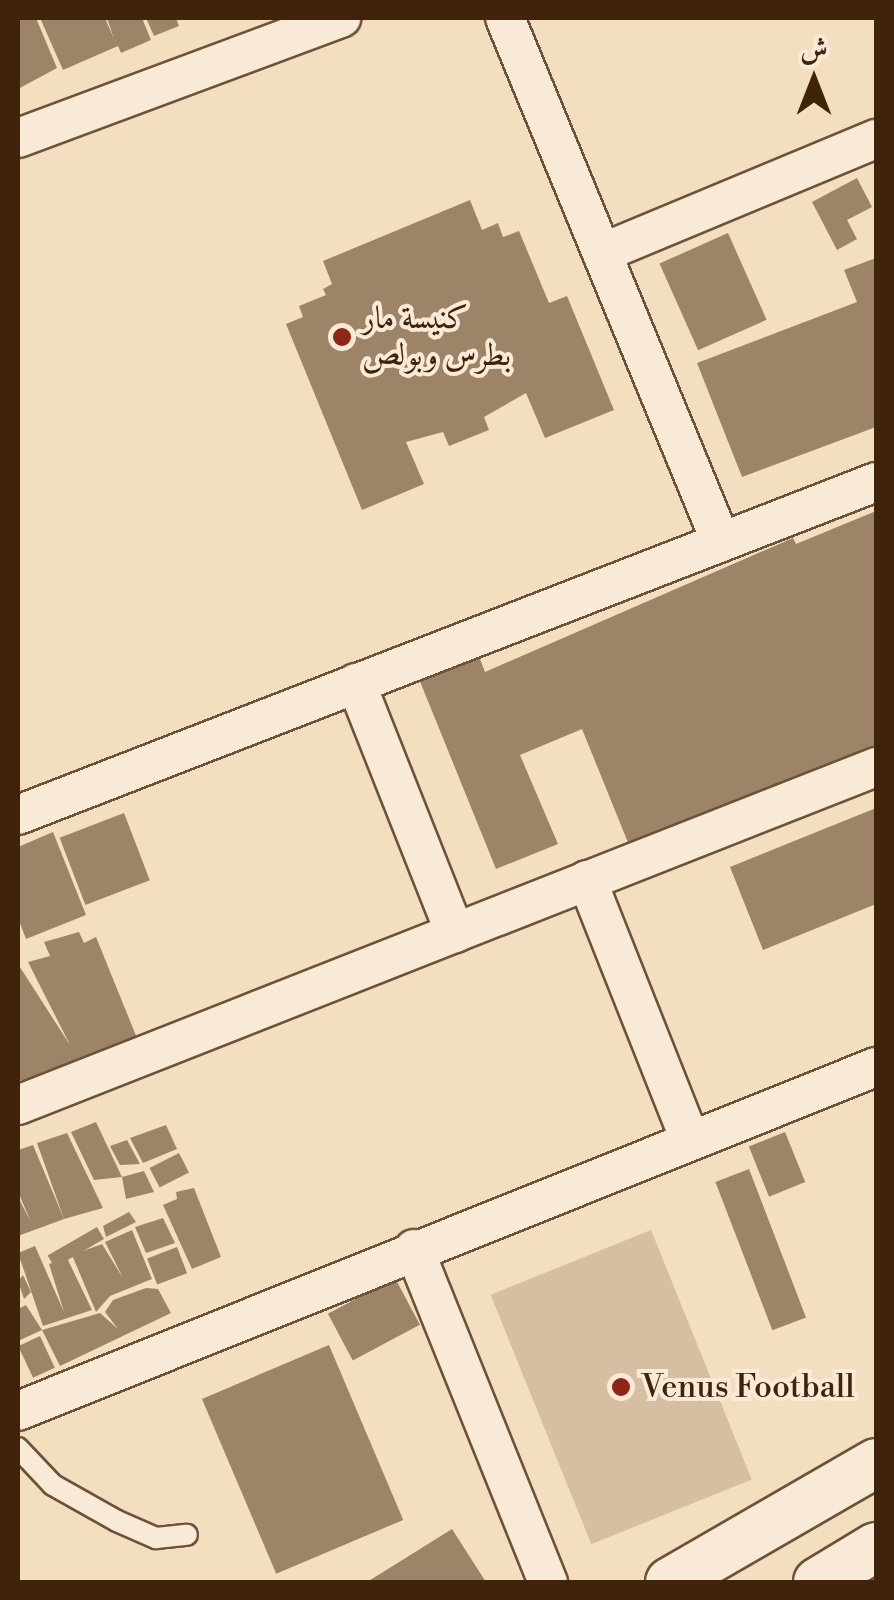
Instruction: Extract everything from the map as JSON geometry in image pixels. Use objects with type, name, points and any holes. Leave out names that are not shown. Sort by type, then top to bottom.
[{"type":"street","points":[[18,138],[341,18]]},
{"type":"street","points":[[505,18],[721,542]]},
{"type":"street","points":[[602,253],[876,139]]},
{"type":"street","points":[[18,815],[876,482]]},
{"type":"street","points":[[356,683],[455,933]]},
{"type":"street","points":[[18,1105],[876,767]]},
{"type":"street","points":[[587,880],[690,1140]]},
{"type":"street","points":[[18,1411],[876,1067]]},
{"type":"street","points":[[414,1249],[548,1582]]},
{"type":"street","points":[[670,1582],[876,1464]]},
{"type":"street","points":[[818,1582],[876,1547]]},
{"type":"lane","points":[[18,1448],[53,1485],[117,1521],[156,1538],[188,1535]]},
{"type":"shaded area","name":"Venus Football","points":[[651,1230],[752,1479],[591,1544],[491,1295]]},
{"type":"building","points":[[18,18],[36,18],[57,68],[18,89]]},
{"type":"building","points":[[40,18],[105,18],[114,39],[107,18],[142,18],[151,40],[121,53],[118,46],[63,70]]},
{"type":"building","points":[[146,18],[176,18],[179,26],[154,36]]},
{"type":"building","points":[[857,178],[872,207],[847,220],[857,239],[837,250],[812,202]]},
{"type":"building","points":[[470,200],[482,230],[498,223],[503,237],[519,231],[549,303],[567,296],[614,410],[545,438],[526,393],[484,417],[489,430],[449,446],[443,432],[406,442],[424,484],[362,510],[286,324],[303,317],[299,306],[326,295],[323,289],[332,284],[323,261]]},
{"type":"building","points":[[728,233],[767,320],[698,350],[659,264]]},
{"type":"building","points":[[876,258],[876,427],[742,477],[697,363],[857,302],[844,270]]},
{"type":"building","points":[[876,511],[876,748],[629,845],[582,729],[520,755],[558,844],[496,869],[419,679],[478,654],[485,672],[793,538],[796,544]]},
{"type":"building","points":[[876,808],[876,904],[763,950],[730,867]]},
{"type":"building","points":[[124,813],[150,880],[85,905],[60,838]]},
{"type":"building","points":[[53,832],[86,915],[26,939],[18,918],[18,847]]},
{"type":"building","points":[[79,932],[84,943],[96,937],[139,1043],[56,1089],[20,1080],[18,964],[70,1045],[28,962],[50,956],[44,942]]},
{"type":"building","points":[[96,1122],[122,1177],[94,1180],[71,1132]]},
{"type":"building","points":[[166,1125],[177,1149],[143,1163],[130,1138]]},
{"type":"building","points":[[785,1132],[805,1182],[769,1197],[749,1147]]},
{"type":"building","points":[[67,1133],[103,1208],[64,1219],[37,1143]]},
{"type":"building","points":[[127,1140],[140,1164],[120,1165],[110,1146]]},
{"type":"building","points":[[33,1145],[64,1219],[18,1236],[18,1197],[31,1222],[18,1192],[18,1150]]},
{"type":"building","points":[[179,1153],[189,1173],[160,1188],[150,1168]]},
{"type":"building","points":[[749,1169],[806,1317],[772,1330],[715,1182]]},
{"type":"building","points":[[144,1171],[154,1192],[126,1199],[122,1177]]},
{"type":"building","points":[[194,1188],[221,1257],[192,1269],[163,1205],[177,1199],[176,1192]]},
{"type":"building","points":[[129,1212],[136,1222],[106,1237],[103,1226]]},
{"type":"building","points":[[163,1218],[175,1243],[146,1253],[135,1227]]},
{"type":"building","points":[[97,1227],[104,1239],[55,1268],[48,1256]]},
{"type":"building","points":[[132,1230],[152,1279],[110,1296],[96,1312],[72,1255],[102,1244],[123,1278],[105,1242]]},
{"type":"building","points":[[35,1246],[64,1312],[49,1264],[67,1258],[92,1310],[43,1326],[18,1253]]},
{"type":"building","points":[[177,1247],[187,1273],[157,1285],[147,1258]]},
{"type":"building","points":[[23,1275],[31,1292],[24,1299],[18,1281]]},
{"type":"building","points":[[395,1278],[420,1325],[353,1360],[328,1314]]},
{"type":"building","points":[[146,1288],[158,1289],[171,1313],[60,1366],[42,1330],[100,1313],[118,1329],[105,1312],[113,1300]]},
{"type":"building","points":[[26,1305],[42,1330],[18,1341],[18,1309]]},
{"type":"building","points":[[40,1336],[55,1368],[33,1378],[18,1346]]},
{"type":"building","points":[[329,1345],[403,1520],[276,1574],[202,1399]]},
{"type":"building","points":[[452,1529],[486,1582],[367,1582]]},
{"type":"place","name":"كنيسة مار بطرس وبولص","points":[[342,337]]},
{"type":"place","name":"Venus Football","points":[[621,1387]]}]
